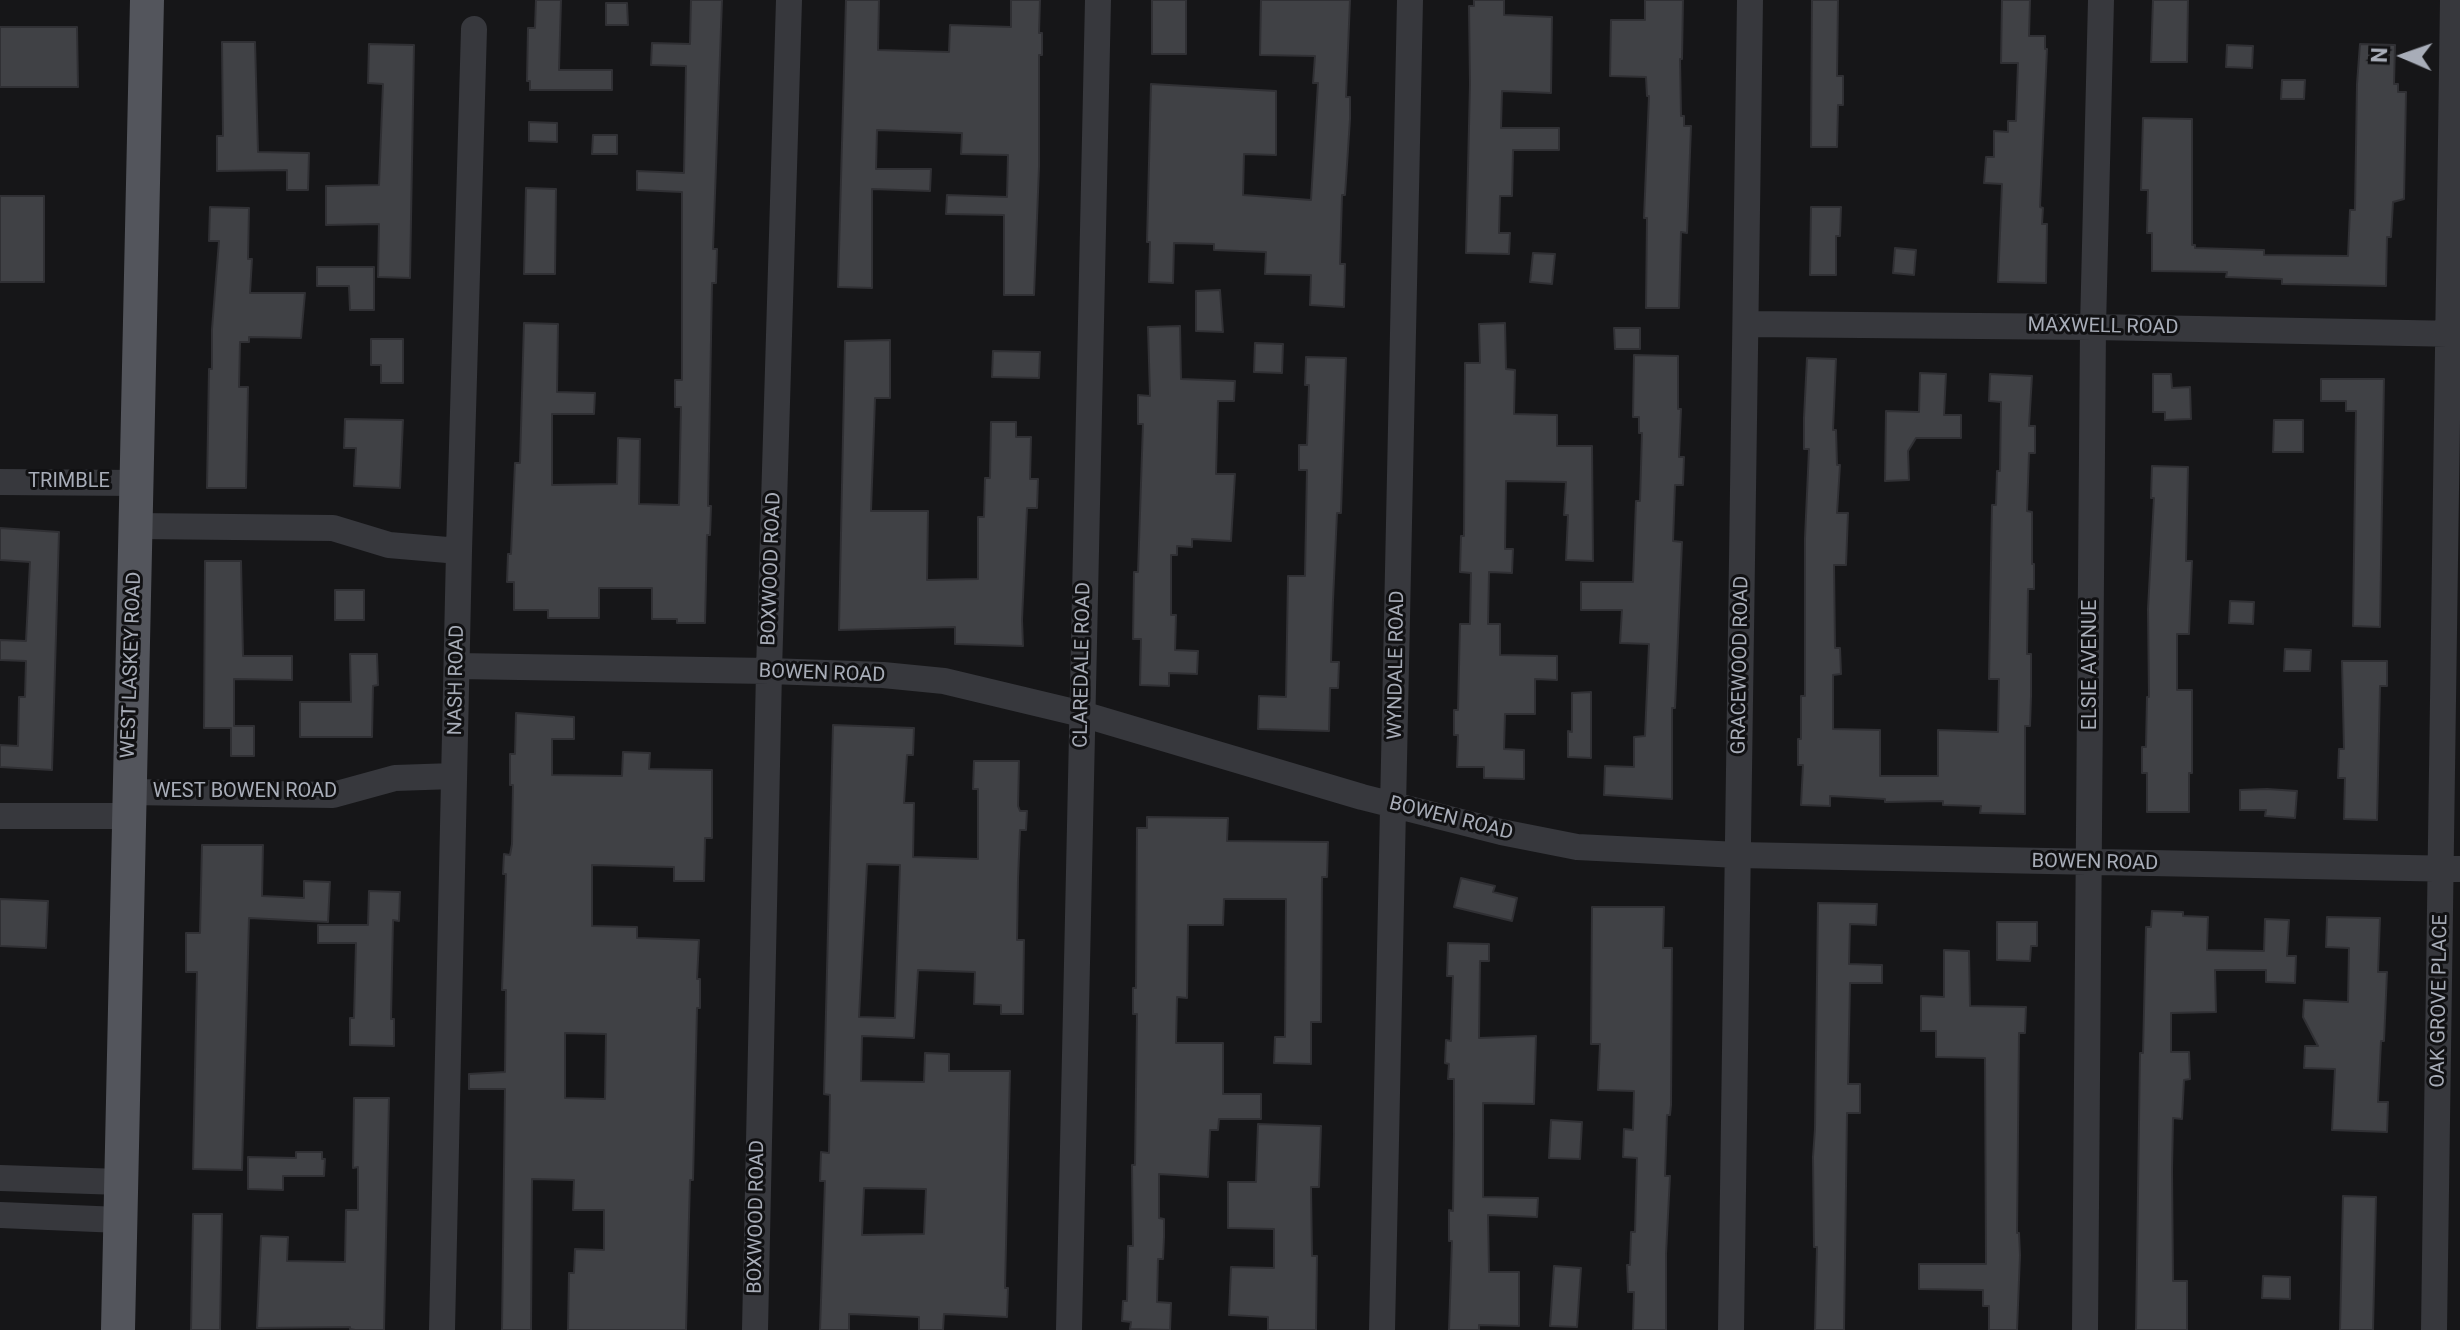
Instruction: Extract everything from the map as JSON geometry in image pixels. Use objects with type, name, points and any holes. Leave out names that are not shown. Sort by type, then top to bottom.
[{"type":"main road","name":"WEST LASKEY ROAD","points":[[118,1330],[147,0]]},
{"type":"street","name":"BOXWOOD ROAD","points":[[755,1330],[769,671],[789,0]]},
{"type":"street","name":"CLAREDALE ROAD","points":[[1069,1330],[1098,0]]},
{"type":"street","name":"WYNDALE ROAD","points":[[1382,1330],[1410,0]]},
{"type":"street","name":"GRACEWOOD ROAD","points":[[1731,1330],[1750,0]]},
{"type":"street","name":"ELSIE AVENUE","points":[[2085,1330],[2093,327],[2101,0]]},
{"type":"street","name":"OAK GROVE PLACE","points":[[2434,1330],[2451,869],[2455,333],[2453,0]]},
{"type":"street","name":"NASH ROAD","points":[[442,1330],[474,29]]},
{"type":"street","name":"MAXWELL ROAD","points":[[1746,324],[2455,333]]},
{"type":"street","name":"TRIMBLE","points":[[0,482],[137,483]]},
{"type":"street","points":[[136,526],[333,528],[389,545],[459,551]]},
{"type":"street","name":"BOWEN ROAD","points":[[457,666],[769,671],[944,681],[1082,714],[1362,797],[1501,832],[1577,847],[1738,855],[2451,869]]},
{"type":"street","name":"WEST BOWEN ROAD","points":[[0,816],[128,804],[333,795],[395,778],[454,776]]},
{"type":"street","points":[[0,1178],[121,1182]]},
{"type":"street","points":[[0,1215],[120,1220]]},
{"type":"building","points":[[536,0],[561,0],[559,70],[612,70],[612,90],[530,90],[530,81],[527,81],[528,28],[535,28]]},
{"type":"building","points":[[691,0],[722,0],[713,249],[717,249],[716,283],[712,283],[708,506],[711,506],[710,535],[707,535],[705,623],[652,619],[652,588],[599,588],[599,618],[548,618],[548,610],[514,610],[514,582],[507,582],[515,463],[520,463],[524,323],[558,324],[557,392],[595,393],[594,414],[552,414],[552,485],[617,484],[618,438],[640,439],[639,504],[679,505],[681,407],[675,407],[675,380],[682,380],[682,192],[637,190],[637,171],[684,173],[686,66],[651,65],[652,43],[690,44]]},
{"type":"building","points":[[846,0],[879,0],[878,50],[949,52],[950,25],[1011,27],[1011,0],[1040,0],[1042,55],[1039,55],[1034,295],[1004,295],[1004,215],[946,214],[947,195],[1007,197],[1008,155],[961,154],[962,133],[877,130],[876,169],[931,169],[930,191],[872,189],[872,288],[838,287]]},
{"type":"building","points":[[1152,0],[1186,0],[1186,54],[1152,54]]},
{"type":"building","points":[[1261,0],[1350,0],[1346,97],[1350,97],[1350,119],[1345,195],[1342,195],[1340,264],[1345,264],[1344,307],[1310,305],[1311,275],[1265,274],[1266,252],[1214,250],[1214,244],[1174,243],[1173,283],[1149,282],[1150,242],[1147,242],[1151,84],[1276,91],[1276,155],[1244,154],[1243,195],[1311,200],[1318,83],[1313,83],[1315,56],[1260,55]]},
{"type":"building","points":[[1474,0],[1504,0],[1504,15],[1552,17],[1551,93],[1502,91],[1501,128],[1559,128],[1559,150],[1513,150],[1512,196],[1500,196],[1499,233],[1510,233],[1509,254],[1466,253],[1469,6],[1474,6]]},
{"type":"building","points":[[1645,0],[1683,0],[1681,116],[1684,116],[1684,126],[1691,126],[1687,233],[1681,232],[1679,308],[1646,308],[1647,218],[1644,218],[1649,96],[1646,77],[1610,76],[1611,20],[1645,20]]},
{"type":"building","points":[[1812,0],[1838,0],[1837,76],[1843,76],[1843,105],[1838,105],[1837,147],[1811,147]]},
{"type":"building","points":[[2002,0],[2030,0],[2029,36],[2045,36],[2040,207],[2043,208],[2042,224],[2047,224],[2046,283],[1998,282],[2002,184],[1984,183],[1986,157],[1994,157],[1994,131],[2008,132],[2008,121],[2016,121],[2018,63],[2001,63]]},
{"type":"building","points":[[2153,0],[2188,0],[2187,62],[2151,62]]},
{"type":"building","points":[[606,3],[627,3],[628,25],[606,25]]},
{"type":"building","points":[[0,27],[77,27],[78,87],[0,87]]},
{"type":"building","points":[[222,42],[255,42],[258,152],[309,153],[308,190],[287,190],[287,170],[217,171],[217,136],[223,136]]},
{"type":"building","points":[[369,44],[414,45],[410,278],[378,277],[379,224],[326,225],[326,186],[379,185],[383,84],[368,83]]},
{"type":"building","points":[[2360,44],[2395,45],[2394,84],[2398,84],[2398,92],[2406,92],[2404,199],[2393,202],[2391,237],[2387,237],[2386,286],[2282,284],[2282,279],[2226,277],[2227,272],[2152,271],[2152,233],[2147,233],[2148,190],[2141,190],[2143,118],[2192,119],[2192,245],[2195,248],[2264,250],[2264,255],[2348,256],[2350,210],[2355,210]]},
{"type":"building","points":[[2227,45],[2253,46],[2252,68],[2226,67]]},
{"type":"building","points":[[2282,80],[2305,80],[2304,99],[2281,99]]},
{"type":"building","points":[[529,122],[557,123],[557,142],[529,141]]},
{"type":"building","points":[[593,135],[617,135],[617,154],[592,154]]},
{"type":"building","points":[[526,188],[556,189],[555,274],[524,274]]},
{"type":"building","points":[[0,196],[44,196],[44,282],[0,282]]},
{"type":"building","points":[[210,207],[249,208],[250,293],[305,293],[301,338],[249,337],[249,342],[240,342],[239,387],[248,387],[246,488],[207,488],[209,369],[212,369],[219,241],[209,241]]},
{"type":"building","points":[[1811,207],[1841,207],[1840,236],[1836,236],[1836,275],[1810,275]]},
{"type":"building","points":[[1895,248],[1916,250],[1914,275],[1893,273]]},
{"type":"building","points":[[1533,253],[1555,254],[1552,284],[1530,282]]},
{"type":"building","points":[[317,267],[374,267],[374,310],[350,310],[349,286],[317,286]]},
{"type":"building","points":[[1220,290],[1223,332],[1196,331],[1196,291]]},
{"type":"building","points":[[1505,323],[1506,369],[1515,370],[1514,414],[1557,415],[1557,446],[1592,446],[1593,561],[1566,560],[1566,482],[1506,481],[1505,549],[1513,549],[1512,573],[1489,572],[1488,624],[1500,624],[1500,655],[1557,656],[1557,680],[1535,679],[1535,714],[1505,714],[1504,749],[1524,750],[1524,779],[1484,778],[1484,767],[1457,767],[1458,735],[1454,735],[1454,710],[1458,710],[1460,624],[1470,624],[1471,573],[1460,572],[1461,536],[1464,536],[1465,363],[1480,363],[1479,324]]},
{"type":"building","points":[[1180,326],[1181,379],[1235,381],[1234,401],[1218,401],[1216,474],[1235,474],[1231,541],[1192,539],[1192,547],[1177,546],[1177,555],[1171,555],[1171,615],[1176,615],[1175,650],[1198,651],[1197,674],[1169,673],[1169,686],[1140,685],[1141,639],[1133,639],[1143,424],[1138,424],[1138,395],[1150,396],[1148,327]]},
{"type":"building","points":[[1614,328],[1640,328],[1640,349],[1615,349]]},
{"type":"building","points":[[371,339],[403,339],[403,383],[381,383],[381,365],[371,365]]},
{"type":"building","points":[[890,340],[890,398],[875,398],[871,511],[928,511],[927,580],[978,579],[978,517],[984,517],[985,478],[990,478],[991,422],[1016,422],[1016,437],[1031,437],[1030,479],[1038,479],[1037,508],[1027,508],[1023,646],[955,644],[955,627],[839,630],[845,341]]},
{"type":"building","points":[[1255,343],[1283,344],[1282,373],[1254,372]]},
{"type":"building","points":[[993,351],[1040,352],[1039,378],[992,377]]},
{"type":"building","points":[[1634,355],[1678,356],[1678,409],[1681,409],[1679,457],[1684,457],[1683,485],[1675,485],[1673,541],[1682,542],[1675,708],[1672,708],[1672,799],[1604,795],[1605,766],[1634,767],[1634,737],[1645,736],[1649,644],[1620,643],[1622,610],[1581,610],[1581,582],[1633,582],[1642,433],[1639,433],[1639,417],[1633,417]]},
{"type":"building","points":[[1306,357],[1346,358],[1341,513],[1337,513],[1331,662],[1339,662],[1338,688],[1330,688],[1329,731],[1258,729],[1259,696],[1286,697],[1288,576],[1305,576],[1307,470],[1299,470],[1299,445],[1307,445],[1309,385],[1305,385]]},
{"type":"building","points":[[1807,358],[1836,359],[1833,430],[1836,430],[1837,465],[1840,465],[1837,513],[1848,513],[1846,565],[1834,565],[1835,648],[1840,648],[1841,674],[1833,675],[1833,729],[1880,730],[1880,776],[1938,776],[1938,730],[1998,732],[1999,679],[1989,679],[1992,505],[1996,505],[1997,471],[2000,471],[2001,402],[1989,401],[1990,374],[2032,376],[2029,426],[2035,426],[2035,453],[2029,453],[2027,511],[2032,512],[2034,589],[2028,589],[2027,654],[2031,654],[2031,696],[2030,726],[2025,726],[2025,814],[1980,813],[1981,806],[1943,805],[1943,801],[1885,802],[1885,799],[1830,796],[1830,806],[1801,805],[1803,765],[1798,765],[1798,739],[1801,739],[1801,696],[1805,696],[1805,538],[1809,449],[1804,449],[1804,418]]},
{"type":"building","points":[[1920,373],[1946,374],[1944,415],[1961,415],[1961,438],[1916,438],[1908,451],[1909,480],[1885,481],[1886,411],[1919,412]]},
{"type":"building","points":[[2153,374],[2171,374],[2172,388],[2190,387],[2191,419],[2165,420],[2165,412],[2153,412]]},
{"type":"building","points":[[2321,379],[2384,379],[2380,627],[2353,626],[2356,411],[2346,411],[2346,401],[2321,401]]},
{"type":"building","points":[[345,419],[403,420],[400,488],[354,486],[356,448],[344,448]]},
{"type":"building","points":[[2274,420],[2303,420],[2303,452],[2273,452]]},
{"type":"building","points":[[2152,466],[2188,467],[2186,561],[2192,561],[2189,634],[2177,634],[2177,690],[2192,690],[2189,812],[2147,812],[2147,773],[2142,773],[2149,697],[2148,609],[2154,498],[2151,498]]},
{"type":"building","points":[[0,528],[59,532],[52,770],[0,767],[0,745],[18,746],[19,697],[25,697],[26,661],[0,660],[0,640],[26,641],[30,562],[0,560]]},
{"type":"building","points":[[205,561],[241,561],[243,656],[292,656],[292,680],[234,679],[234,726],[254,726],[254,756],[231,756],[231,728],[204,728]]},
{"type":"building","points":[[335,590],[364,590],[364,620],[335,620]]},
{"type":"building","points":[[2230,601],[2254,602],[2253,624],[2229,623]]},
{"type":"building","points":[[2285,649],[2311,650],[2310,671],[2284,671]]},
{"type":"building","points":[[350,654],[377,654],[378,685],[373,686],[372,737],[300,737],[300,702],[351,702]]},
{"type":"building","points":[[2342,661],[2387,661],[2387,686],[2380,686],[2377,820],[2344,819],[2345,778],[2338,778],[2339,749],[2344,749]]},
{"type":"building","points":[[1591,692],[1591,758],[1568,757],[1568,731],[1572,732],[1572,693]]},
{"type":"building","points":[[516,713],[574,717],[574,739],[552,739],[552,775],[622,776],[623,752],[650,753],[649,769],[712,770],[712,838],[705,838],[704,881],[674,881],[674,867],[592,865],[592,926],[637,927],[637,938],[699,940],[697,979],[700,979],[700,1008],[697,1008],[686,1330],[568,1330],[569,1273],[574,1273],[575,1249],[604,1250],[604,1210],[573,1210],[574,1180],[532,1179],[531,1330],[502,1330],[505,1089],[469,1089],[469,1074],[505,1072],[506,990],[502,990],[506,874],[503,874],[504,854],[510,855],[512,844],[510,754],[515,754]],"holes":[[[565,1033],[606,1034],[605,1099],[565,1098]]]},
{"type":"building","points":[[833,725],[914,728],[913,755],[907,755],[904,803],[914,803],[913,857],[978,859],[978,789],[973,789],[974,761],[1019,761],[1018,806],[1020,811],[1027,811],[1026,830],[1020,830],[1018,879],[1017,940],[1024,940],[1023,1014],[1001,1014],[1001,1005],[974,1004],[975,972],[918,970],[914,1038],[862,1036],[861,1081],[924,1082],[925,1053],[949,1054],[949,1071],[1010,1071],[1007,1317],[944,1314],[943,1330],[919,1330],[919,1317],[849,1314],[849,1330],[820,1330],[825,1181],[820,1181],[821,1152],[829,1153],[830,1095],[824,1094]],"holes":[[[867,864],[900,865],[895,1018],[859,1017]],[[864,1188],[926,1189],[924,1234],[862,1235]]]},
{"type":"building","points":[[2240,790],[2297,791],[2295,818],[2265,816],[2266,810],[2240,810]]},
{"type":"building","points":[[1147,817],[1228,818],[1227,841],[1328,842],[1327,877],[1322,877],[1321,1022],[1311,1022],[1311,1064],[1274,1063],[1275,1037],[1285,1037],[1286,899],[1224,899],[1223,925],[1188,925],[1187,998],[1177,997],[1176,1043],[1223,1043],[1223,1094],[1261,1094],[1261,1119],[1219,1119],[1218,1130],[1210,1130],[1208,1177],[1159,1174],[1159,1218],[1164,1219],[1164,1237],[1163,1259],[1158,1259],[1157,1302],[1171,1303],[1170,1330],[1130,1329],[1131,1322],[1122,1321],[1123,1301],[1127,1301],[1128,1246],[1133,1246],[1137,1014],[1133,1014],[1133,988],[1136,988],[1137,828],[1147,828]]},
{"type":"building","points":[[202,845],[263,845],[262,896],[304,898],[304,881],[330,882],[328,922],[249,918],[242,1170],[193,1169],[197,972],[186,972],[186,933],[200,933]]},
{"type":"building","points":[[1461,878],[1495,886],[1493,892],[1517,898],[1512,921],[1454,907]]},
{"type":"building","points":[[369,891],[400,892],[399,921],[393,920],[391,1019],[394,1019],[394,1046],[350,1045],[350,1018],[354,1018],[356,943],[318,943],[318,925],[368,925]]},
{"type":"building","points":[[0,899],[48,901],[46,948],[0,946]]},
{"type":"building","points":[[1818,903],[1877,904],[1876,925],[1850,924],[1849,964],[1882,965],[1882,983],[1850,983],[1848,1084],[1860,1084],[1860,1113],[1847,1113],[1844,1330],[1815,1330],[1817,1247],[1814,1247],[1813,1157]]},
{"type":"building","points":[[1592,907],[1664,907],[1663,948],[1672,948],[1671,1105],[1670,1115],[1667,1115],[1665,1176],[1670,1176],[1666,1330],[1633,1330],[1634,1292],[1628,1292],[1627,1265],[1630,1265],[1631,1232],[1635,1232],[1637,1158],[1623,1157],[1624,1129],[1633,1130],[1634,1091],[1598,1090],[1600,1044],[1591,1044]]},
{"type":"building","points":[[2152,911],[2208,917],[2207,950],[2264,951],[2265,919],[2289,920],[2287,956],[2296,956],[2295,983],[2266,982],[2266,970],[2215,970],[2216,1012],[2171,1013],[2171,1052],[2189,1052],[2190,1079],[2184,1080],[2182,1119],[2173,1118],[2172,1170],[2173,1281],[2187,1281],[2187,1330],[2136,1330],[2140,1053],[2143,1053],[2146,927],[2151,927]]},
{"type":"building","points":[[2327,917],[2380,918],[2378,972],[2387,972],[2378,1102],[2388,1102],[2387,1132],[2332,1130],[2335,1069],[2304,1068],[2305,1046],[2318,1046],[2303,1017],[2304,1000],[2348,1002],[2349,948],[2326,947]]},
{"type":"building","points":[[1997,922],[2037,922],[2037,946],[2031,946],[2030,961],[1997,960]]},
{"type":"building","points":[[1448,943],[1489,944],[1489,961],[1480,961],[1479,1038],[1536,1036],[1534,1104],[1483,1103],[1483,1197],[1538,1198],[1537,1217],[1488,1215],[1489,1272],[1519,1272],[1519,1326],[1479,1325],[1479,1330],[1449,1330],[1454,1079],[1448,1079],[1449,1064],[1445,1063],[1446,1040],[1451,1041],[1453,976],[1447,976]]},
{"type":"building","points":[[1944,950],[1969,951],[1970,1006],[2026,1007],[2025,1033],[2019,1033],[2017,1233],[2020,1255],[2017,1330],[1989,1330],[1989,1306],[1983,1306],[1983,1290],[1919,1289],[1919,1264],[1986,1264],[1985,1058],[1936,1057],[1936,1031],[1921,1031],[1921,996],[1944,997]]},
{"type":"building","points":[[354,1098],[389,1098],[384,1330],[355,1330],[350,1327],[257,1328],[261,1236],[288,1237],[287,1261],[345,1262],[346,1210],[358,1210],[358,1167],[353,1168]]},
{"type":"building","points":[[1551,1120],[1582,1122],[1580,1159],[1549,1158]]},
{"type":"building","points":[[1258,1124],[1321,1126],[1319,1187],[1311,1187],[1312,1256],[1317,1256],[1316,1330],[1268,1330],[1268,1317],[1229,1315],[1231,1267],[1274,1268],[1274,1229],[1228,1228],[1228,1182],[1256,1182]]},
{"type":"building","points":[[296,1152],[322,1152],[322,1159],[325,1159],[324,1176],[283,1176],[283,1190],[248,1189],[248,1157],[296,1158]]},
{"type":"building","points":[[2343,1196],[2376,1197],[2373,1330],[2340,1330]]},
{"type":"building","points":[[193,1214],[222,1214],[220,1330],[191,1330]]},
{"type":"building","points":[[1554,1266],[1581,1268],[1577,1327],[1550,1326]]},
{"type":"building","points":[[2263,1276],[2290,1277],[2290,1299],[2262,1298]]}]
